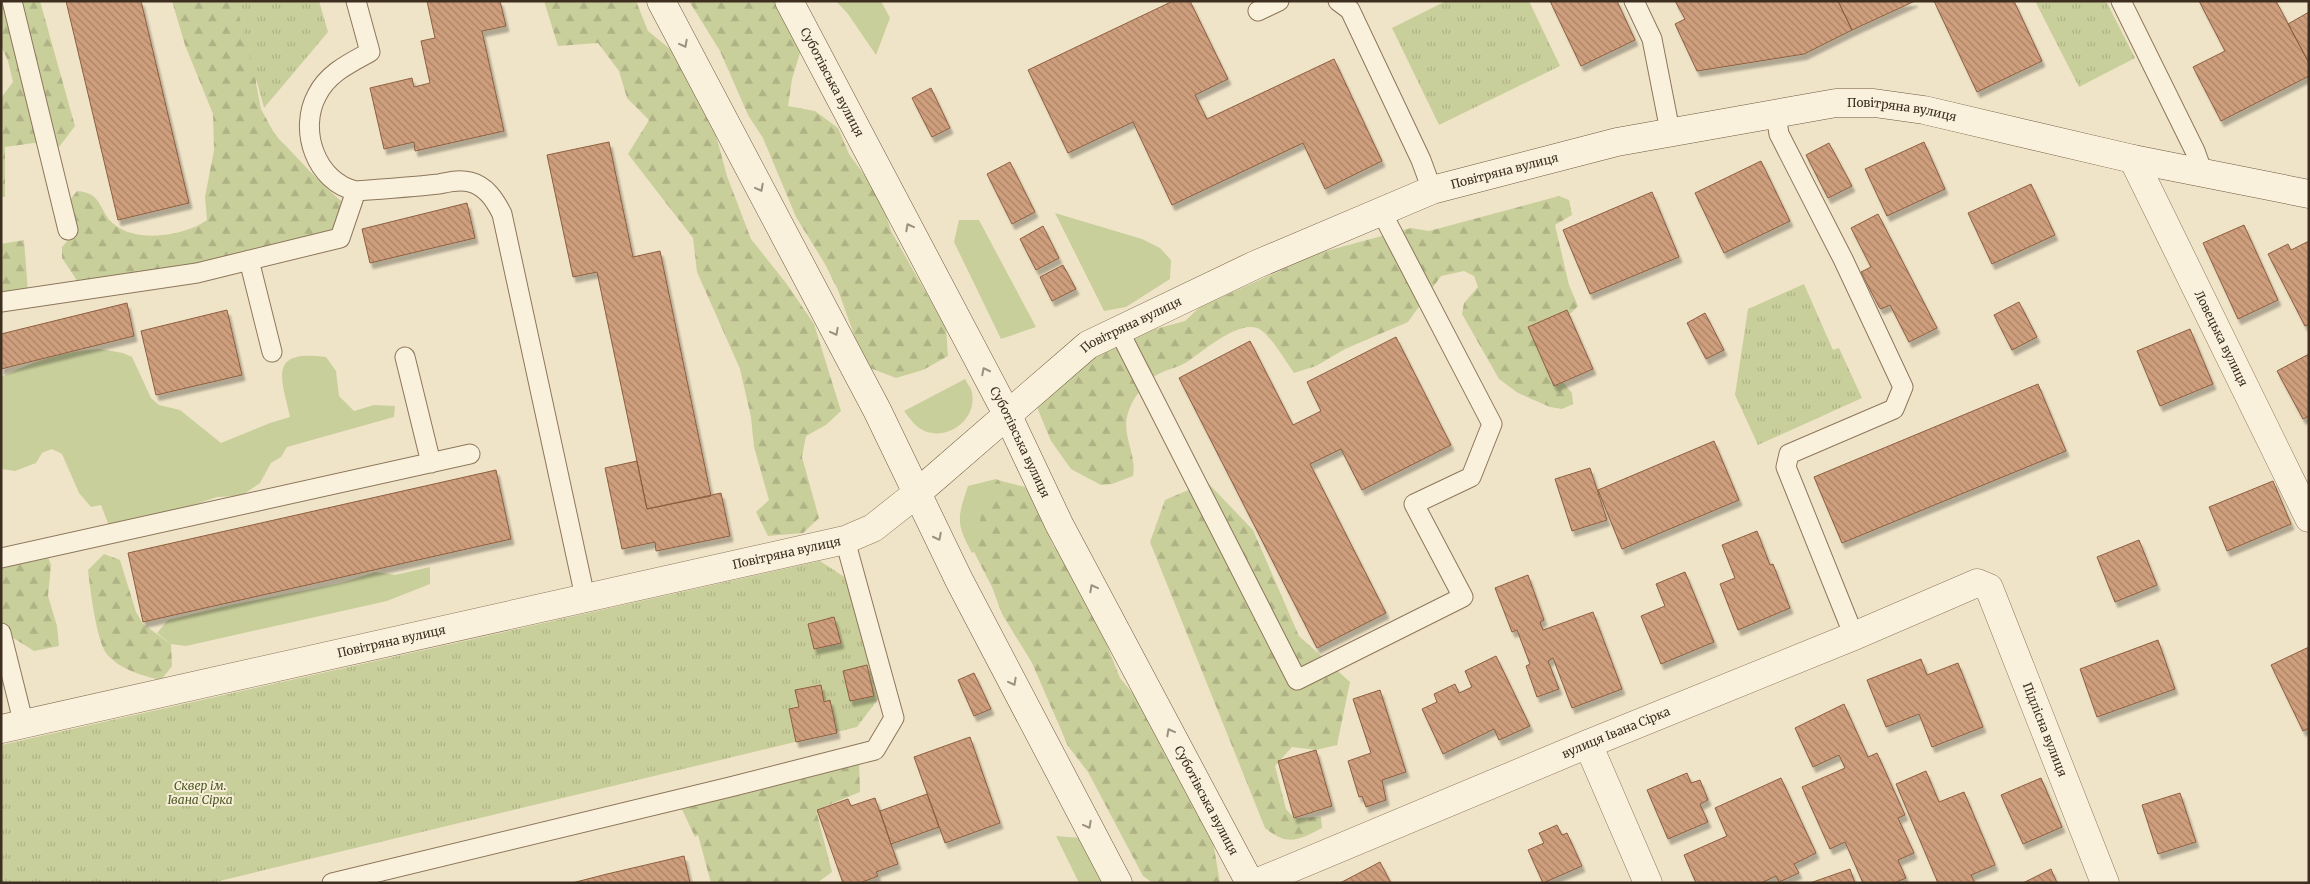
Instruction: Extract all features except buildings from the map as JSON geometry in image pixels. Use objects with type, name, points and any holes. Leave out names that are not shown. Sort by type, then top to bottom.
[{"type":"street","points":[[661,1],[877,410],[916,494],[1118,883]]},
{"type":"street","name":"Суботівська вулиця","points":[[789,1],[1007,414],[1059,524],[1250,883]]},
{"type":"street","name":"Повітряна вулиця","points":[[12,727],[584,597],[845,540],[873,528],[916,494],[1088,345],[1255,265],[1432,190],[1617,142],[1670,131],[1836,103],[1874,103],[1924,110],[2133,159],[2309,194]]},
{"type":"street","name":"Ловецька вулиця","points":[[2133,159],[2309,518]]},
{"type":"street","name":"вулиця Івана Сірка","points":[[1256,883],[1588,744],[1854,636],[1977,583]]},
{"type":"street","name":"Підлісна вулиця","points":[[1977,583],[1989,588],[2105,883]]},
{"type":"street","points":[[1588,744],[1648,883]]},
{"type":"lane","points":[[12,1],[68,230]]},
{"type":"lane","points":[[356,1],[370,52],[330,77],[321,89],[310,115],[309,137],[316,158],[329,176],[347,189],[356,191],[440,184],[455,180],[470,182],[484,189],[495,200],[502,214],[584,597]]},
{"type":"lane","points":[[1258,11],[1278,1]]},
{"type":"lane","points":[[1338,1],[1350,10],[1421,160],[1432,190]]},
{"type":"lane","points":[[1634,1],[1652,40],[1670,131]]},
{"type":"lane","points":[[2121,1],[2195,151],[2203,173]]},
{"type":"lane","points":[[1776,114],[1779,134],[1843,259],[1903,387],[1894,409],[1789,454],[1786,467],[1854,636]]},
{"type":"lane","points":[[1,302],[197,273],[340,238],[356,191]]},
{"type":"lane","points":[[1119,331],[1296,680],[1463,597],[1414,504],[1471,477],[1492,424],[1381,211]]},
{"type":"lane","points":[[249,260],[272,352]]},
{"type":"lane","points":[[405,357],[430,464]]},
{"type":"lane","points":[[1,558],[470,454]]},
{"type":"lane","points":[[332,883],[875,750],[894,718],[845,540]]},
{"type":"lane","points":[[1,633],[12,727]]},
{"type":"green space","points":[[1,1],[40,1],[75,126],[59,147],[34,143],[5,147],[5,197],[1,197],[1,98],[13,82],[8,61],[1,46]]},
{"type":"green space","points":[[172,1],[254,1],[258,71],[256,83],[261,109],[279,139],[320,182],[346,205],[343,236],[102,287],[80,279],[84,291],[62,258],[62,247],[76,231],[76,220],[70,200],[77,191],[92,195],[115,225],[124,231],[136,234],[148,236],[174,233],[198,226],[207,220],[205,197],[214,150],[213,114],[185,45]]},
{"type":"green space","points":[[235,1],[319,1],[328,32],[264,108]]},
{"type":"green space","points":[[544,1],[636,1],[648,31],[675,53],[705,95],[727,176],[751,239],[786,283],[814,324],[841,411],[826,425],[806,436],[802,457],[819,518],[803,533],[768,536],[756,512],[769,500],[754,447],[751,417],[740,369],[697,272],[693,238],[628,154],[649,120],[627,98],[619,71],[598,43],[558,46]]},
{"type":"green space","points":[[689,1],[778,1],[792,27],[800,53],[792,79],[788,106],[815,111],[838,128],[849,154],[881,198],[891,231],[946,328],[948,356],[923,370],[896,378],[870,368],[857,343],[838,290],[825,264],[796,217],[763,138],[748,115],[720,51]]},
{"type":"green space","points":[[836,1],[881,1],[890,18],[876,55],[848,14]]},
{"type":"green space","points":[[1446,1],[1529,1],[1560,66],[1439,125],[1392,28]]},
{"type":"green space","points":[[2035,1],[2106,1],[2135,58],[2079,87]]},
{"type":"green space","points":[[1559,196],[1569,200],[1572,215],[1555,225],[1569,285],[1578,306],[1555,329],[1551,368],[1572,393],[1573,404],[1562,409],[1550,407],[1518,393],[1499,379],[1462,314],[1464,303],[1478,287],[1474,276],[1464,271],[1441,276],[1408,322],[1345,349],[1316,366],[1294,373],[1267,335],[1257,328],[1249,327],[1230,333],[1187,362],[1155,376],[1138,393],[1132,403],[1126,421],[1133,460],[1133,476],[1112,484],[1101,485],[1071,469],[1051,441],[1034,400],[1063,354],[1185,321],[1200,307],[1319,253],[1411,228],[1429,231]]},
{"type":"green space","points":[[1055,213],[1142,239],[1160,248],[1171,260],[1170,279],[1126,307],[1104,311]]},
{"type":"green space","points":[[959,220],[979,220],[1036,327],[1001,339],[954,242]]},
{"type":"green space","points":[[24,240],[28,292],[1,311],[1,244]]},
{"type":"green space","points":[[1804,284],[1833,350],[1839,348],[1862,398],[1758,445],[1735,395],[1748,309]]},
{"type":"green space","points":[[100,349],[123,353],[132,357],[151,398],[159,405],[180,410],[221,443],[290,417],[282,378],[283,369],[287,362],[295,357],[326,357],[336,371],[339,396],[354,411],[374,405],[395,406],[394,417],[287,447],[281,457],[271,463],[260,483],[241,496],[217,497],[129,527],[109,526],[101,505],[91,507],[79,493],[62,454],[52,449],[42,453],[36,463],[15,471],[1,469],[1,377],[49,358],[72,352]]},
{"type":"green space","points":[[965,379],[972,391],[970,411],[966,419],[953,430],[944,433],[923,431],[904,411]]},
{"type":"green space","points":[[996,479],[1016,486],[1041,516],[972,553],[963,535],[960,521],[964,497],[968,486]]},
{"type":"green space","points":[[997,480],[1025,487],[1040,512],[1053,545],[1068,564],[1097,620],[1120,678],[1157,723],[1211,830],[1220,883],[1153,883],[1143,876],[1088,772],[1068,746],[1032,663],[1002,614],[992,587],[973,550],[985,500]]},
{"type":"green space","points":[[1207,482],[1253,530],[1299,636],[1350,682],[1337,745],[1316,750],[1292,747],[1275,766],[1286,809],[1294,818],[1321,817],[1322,828],[1293,840],[1280,838],[1265,828],[1150,542],[1165,500]]},
{"type":"green space","points":[[104,554],[120,560],[136,612],[143,624],[171,644],[172,666],[161,680],[124,668],[111,659],[102,646],[94,613],[88,570]]},
{"type":"green space","points":[[48,557],[51,565],[48,596],[57,626],[59,646],[34,651],[7,634],[1,625],[1,569],[11,560]]},
{"type":"green space","name":"Сквер ім. Івана Сірка","points":[[820,561],[852,582],[881,695],[857,727],[211,883],[1,883],[1,745]]},
{"type":"green space","points":[[430,567],[430,584],[387,601],[186,646],[171,644],[157,633],[168,620],[226,606],[341,583],[375,572],[395,575]]},
{"type":"green space","points":[[859,760],[860,792],[816,810],[832,872],[817,883],[711,883],[698,835],[695,837],[677,799]]},
{"type":"green space","points":[[1056,836],[1082,838],[1100,873],[1102,883],[1079,883]]}]
